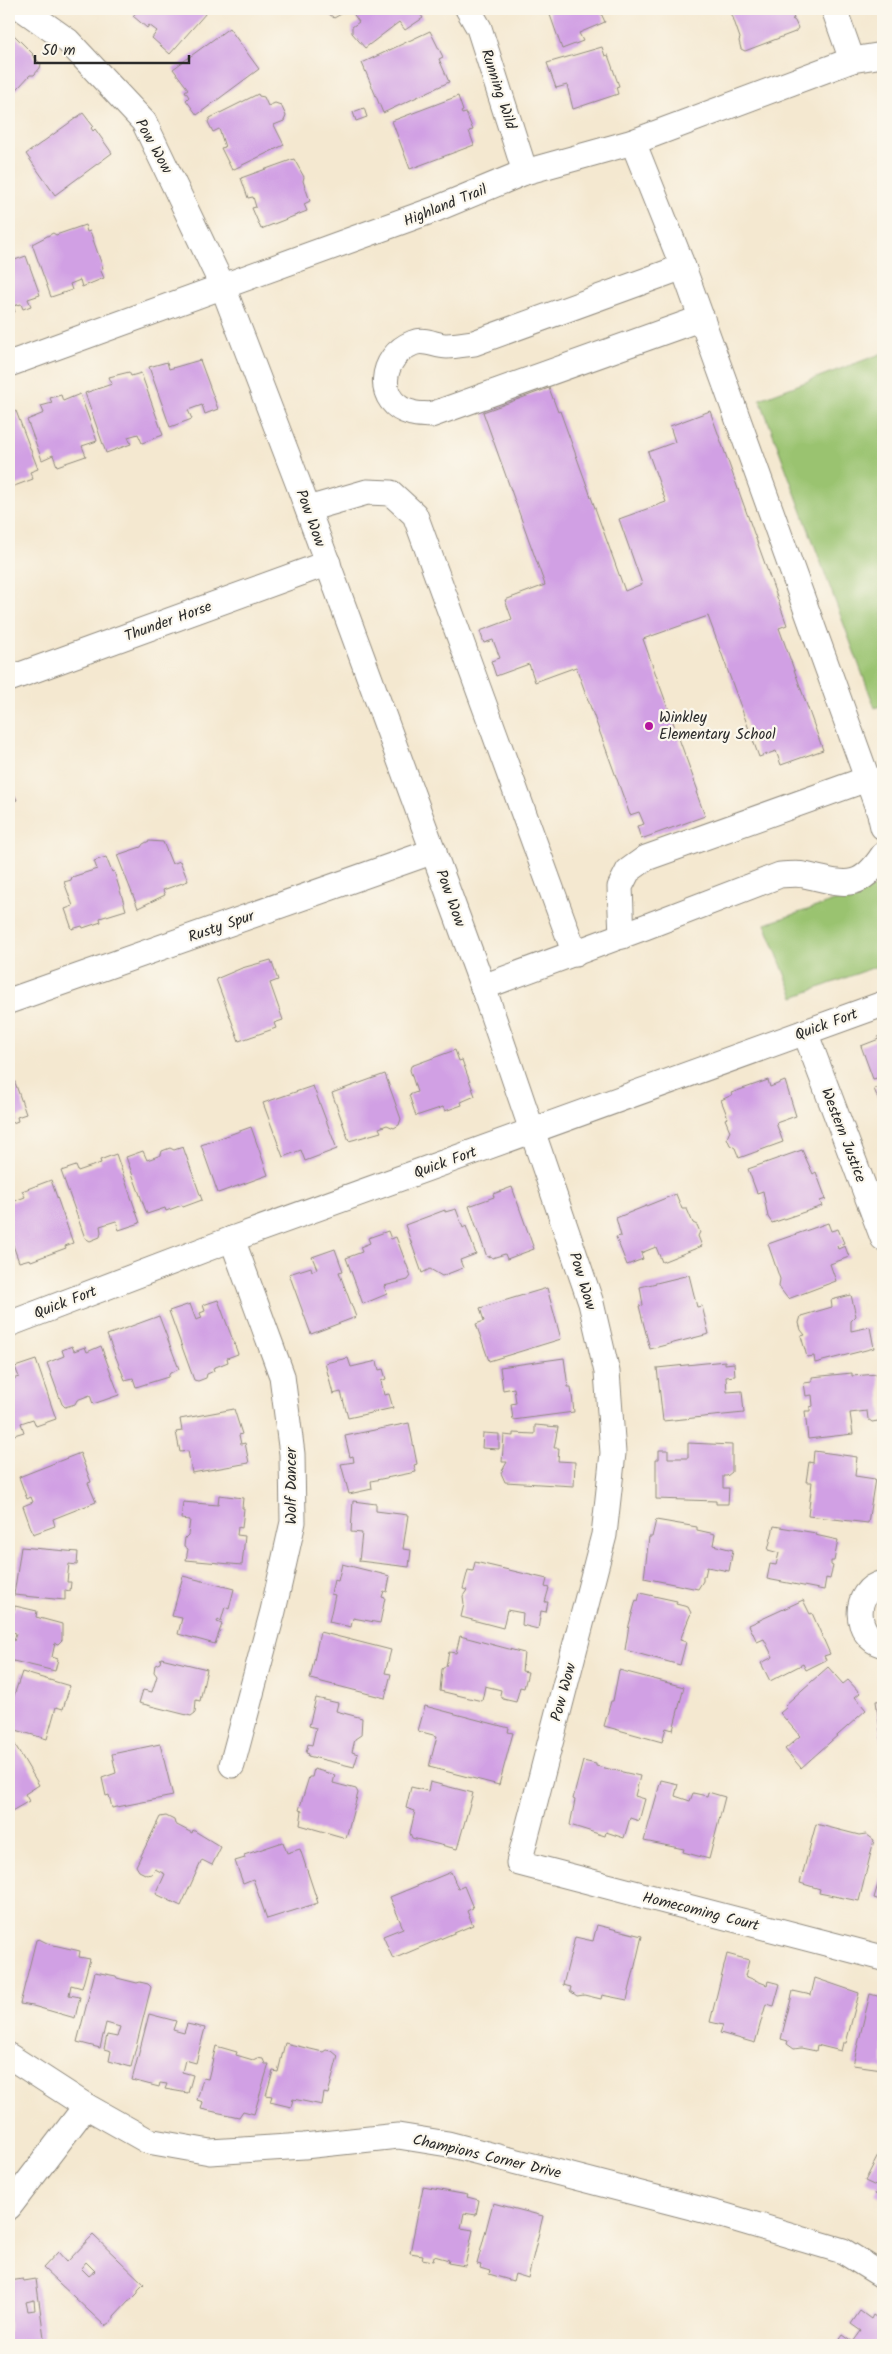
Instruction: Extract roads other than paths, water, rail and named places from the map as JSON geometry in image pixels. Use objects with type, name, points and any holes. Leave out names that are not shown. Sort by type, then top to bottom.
[{"type":"street","name":"Pow Wow","points":[[23,9],[68,41],[144,122],[223,287],[308,509],[434,851],[534,1130],[591,1303],[607,1372],[613,1453],[604,1535],[519,1864]]},
{"type":"street","name":"Running Wild","points":[[468,9],[479,28],[525,172]]},
{"type":"street","points":[[834,9],[852,60]]},
{"type":"street","name":"Highland Trail","points":[[9,364],[436,209],[525,172],[633,142],[852,60],[883,55]]},
{"type":"street","points":[[633,142],[702,318],[883,828]]},
{"type":"street","points":[[683,268],[474,343],[446,346],[422,341],[414,342],[395,354],[388,364],[385,380],[388,394],[398,406],[412,413],[432,415],[702,318]]},
{"type":"street","points":[[308,509],[367,492],[391,493],[415,515],[574,954]]},
{"type":"street","name":"Thunder Horse","points":[[9,679],[328,563]]},
{"type":"street","points":[[622,936],[620,887],[628,871],[646,858],[867,780]]},
{"type":"street","name":"Rusty Spur","points":[[9,1002],[434,851]]},
{"type":"street","points":[[483,987],[780,875],[802,874],[841,883],[862,879],[874,868],[883,855]]},
{"type":"street","name":"Quick Fort","points":[[9,1324],[232,1239],[883,1004]]},
{"type":"street","name":"Western Justice","points":[[804,1032],[883,1238]]},
{"type":"street","name":"Wolf Dancer","points":[[232,1239],[282,1376],[292,1454],[293,1522],[273,1611],[232,1765]]},
{"type":"street","points":[[883,1583],[877,1584],[864,1596],[859,1613],[863,1630],[874,1643],[883,1645]]},
{"type":"street","name":"Homecoming Court","points":[[519,1864],[883,1958]]},
{"type":"street","name":"Champions Corner Drive","points":[[9,2056],[86,2106],[148,2141],[210,2152],[304,2146],[398,2136],[448,2144],[722,2214],[843,2251],[883,2276]]},
{"type":"street","points":[[9,2207],[86,2106]]},
{"type":"place","name":"Winkley Elementary School","points":[[649,726]]}]
